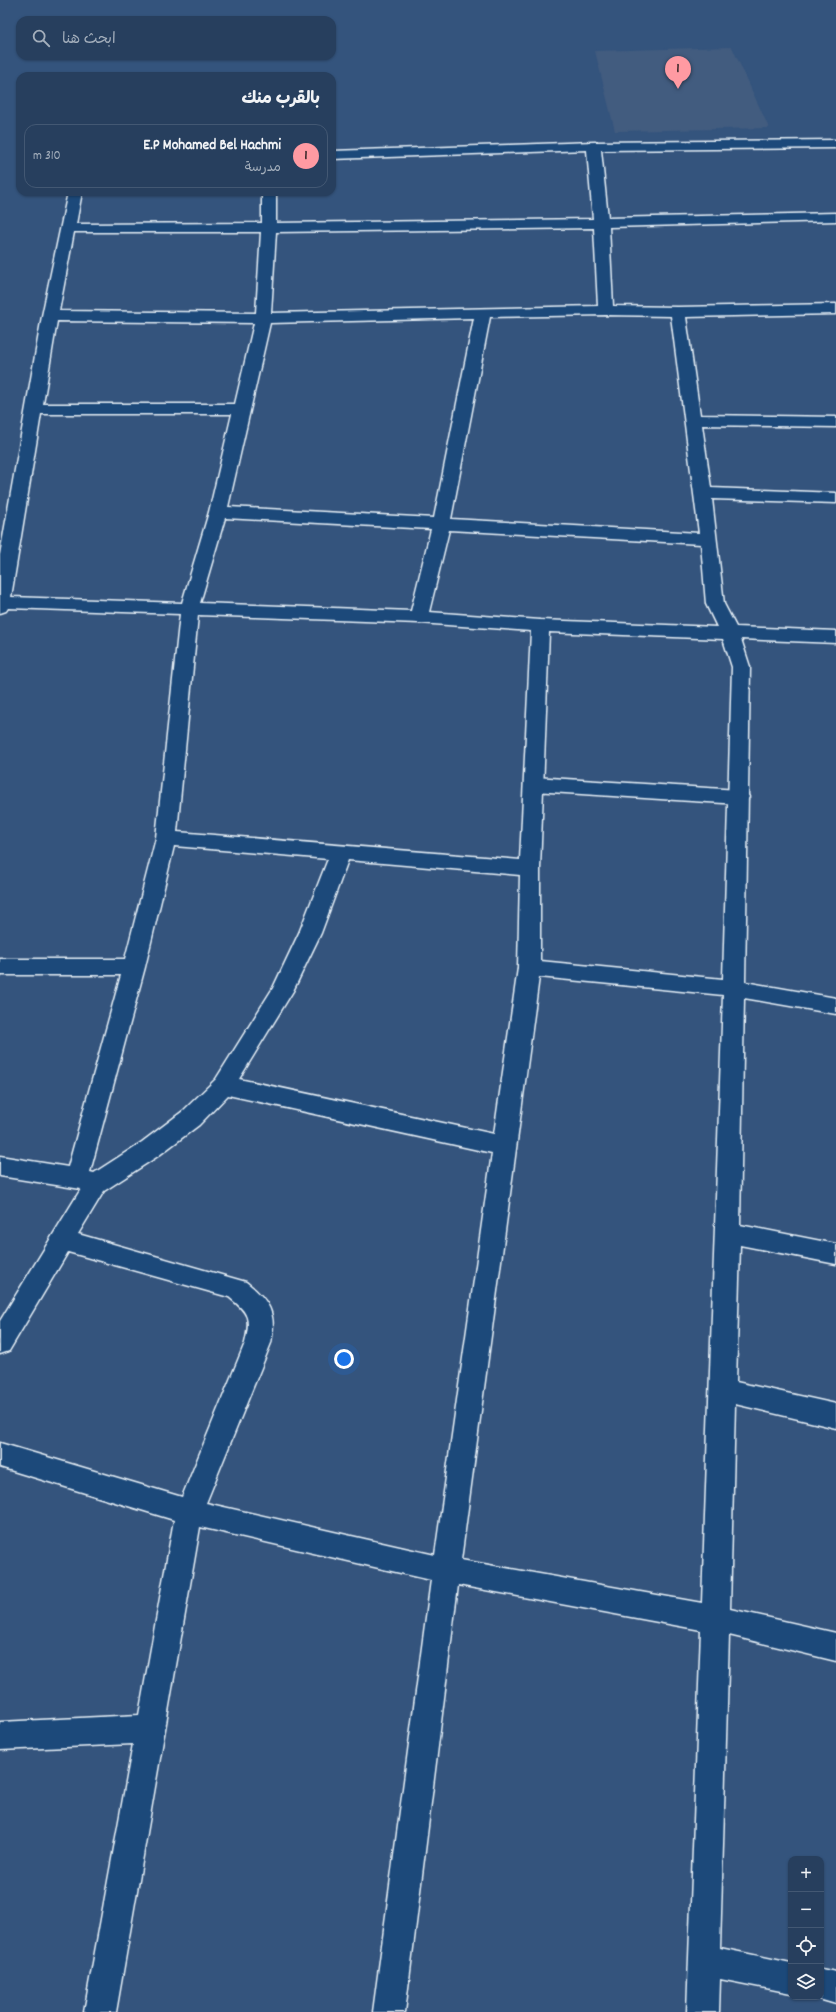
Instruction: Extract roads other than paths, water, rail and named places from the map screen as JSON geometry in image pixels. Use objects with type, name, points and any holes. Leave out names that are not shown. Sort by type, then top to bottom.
[{"type":"street","points":[[336,155],[594,146],[836,144]]},
{"type":"street","points":[[594,146],[601,225],[606,310]]},
{"type":"street","points":[[74,196],[50,316],[0,604],[190,608],[419,617],[540,626],[836,637]]},
{"type":"street","points":[[0,1343],[62,1240],[87,1181],[134,967],[166,838],[190,608],[218,512],[264,318],[269,228],[269,196]]},
{"type":"street","points":[[68,228],[601,225],[836,217]]},
{"type":"street","points":[[50,316],[264,318],[606,310],[678,312],[836,309]]},
{"type":"street","points":[[678,312],[709,539],[715,604],[730,634],[741,667],[728,1233],[706,1961],[703,2012]]},
{"type":"street","points":[[419,617],[441,525],[483,314]]},
{"type":"street","points":[[34,409],[242,409]]},
{"type":"street","points":[[693,420],[836,422]]},
{"type":"street","points":[[702,494],[836,498]]},
{"type":"street","points":[[218,512],[709,539]]},
{"type":"street","points":[[389,2012],[446,1570],[529,968],[530,868],[540,626]]},
{"type":"street","points":[[534,784],[739,797]]},
{"type":"street","points":[[166,838],[530,868]]},
{"type":"street","points":[[0,1166],[87,1181],[150,1149],[191,1118],[224,1085],[282,991],[310,933],[341,852]]},
{"type":"street","points":[[0,967],[134,967]]},
{"type":"street","points":[[529,968],[734,988],[836,1006]]},
{"type":"street","points":[[224,1085],[504,1146]]},
{"type":"street","points":[[728,1233],[836,1254]]},
{"type":"street","points":[[62,1240],[237,1289],[256,1304],[262,1314],[263,1327],[258,1343],[189,1512],[100,2012]]},
{"type":"street","points":[[723,1390],[836,1416]]},
{"type":"street","points":[[0,1455],[189,1512],[446,1570],[716,1619],[836,1647]]},
{"type":"street","points":[[0,1736],[150,1729]]},
{"type":"street","points":[[706,1961],[788,1977]]},
{"type":"street","points":[[824,1985],[836,1988]]},
{"type":"place","name":"E.P Mohamed Bel Hachmi","points":[[678,89]]}]
